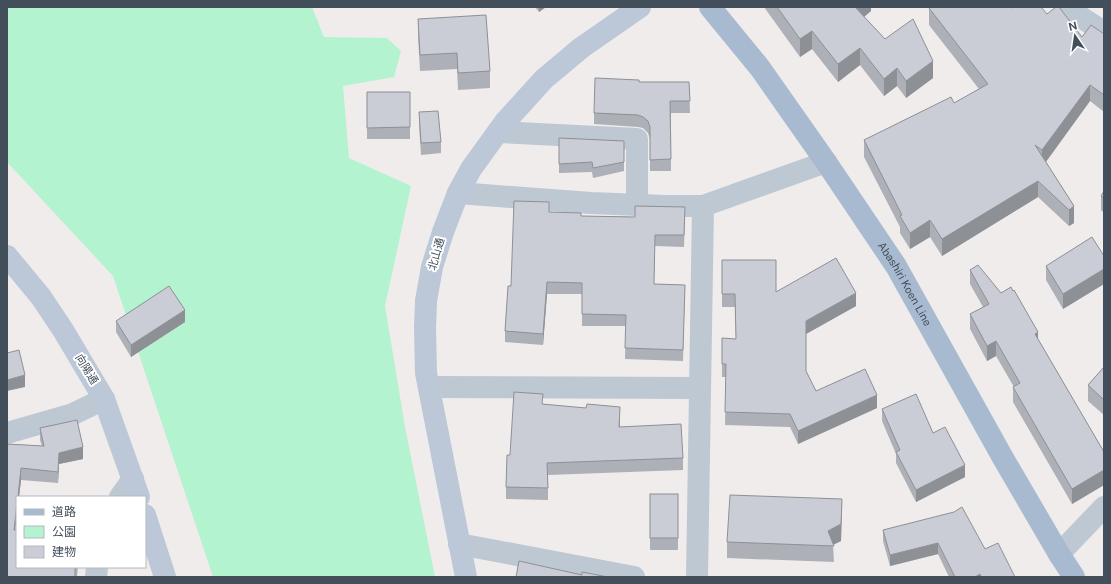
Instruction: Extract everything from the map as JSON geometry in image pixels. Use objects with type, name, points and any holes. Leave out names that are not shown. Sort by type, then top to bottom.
[{"type":"main road","name":"Abashiri Koen Line","points":[[710,7],[760,68],[896,266],[999,451],[1074,577]]},
{"type":"street","name":"北山通","points":[[466,577],[426,373],[426,301],[432,267],[443,232],[458,194],[471,168],[505,122],[544,80],[581,48],[640,7]]},
{"type":"street","points":[[1065,7],[1104,32]]},
{"type":"street","points":[[498,132],[637,139],[637,205]]},
{"type":"street","points":[[458,194],[590,203],[703,206],[826,162]]},
{"type":"street","points":[[697,577],[703,206]]},
{"type":"street","name":"向陽通","points":[[7,256],[41,297],[63,330],[104,399],[136,488]]},
{"type":"street","points":[[429,387],[700,388]]},
{"type":"street","points":[[7,432],[73,414],[104,399]]},
{"type":"street","points":[[122,496],[136,488]]},
{"type":"street","points":[[1059,554],[1104,506]]},
{"type":"street","points":[[146,518],[162,568]]},
{"type":"street","points":[[460,544],[634,577]]},
{"type":"green space","points":[[7,7],[312,7],[324,37],[387,38],[401,51],[394,77],[343,86],[349,158],[411,186],[385,306],[405,427],[435,577],[213,577],[113,276],[7,162]]},
{"type":"building","points":[[777,7],[855,7],[885,39],[913,19],[933,61],[906,81],[897,68],[884,79],[860,48],[838,64],[812,31],[800,39]]},
{"type":"building","points":[[1041,7],[1047,14],[1056,7],[1059,7],[1082,37],[1091,25],[1104,34],[1104,95],[1090,85],[1042,150],[1035,145],[1074,206],[1069,210],[1038,181],[942,239],[930,220],[910,233],[900,216],[902,215],[864,140],[951,97],[954,103],[988,84],[929,8]]},
{"type":"building","points":[[486,15],[490,71],[458,73],[457,53],[420,55],[418,19]]},
{"type":"building","points":[[595,78],[639,80],[639,82],[689,82],[690,101],[670,101],[671,159],[650,160],[650,127],[648,121],[643,117],[638,115],[594,113]]},
{"type":"building","points":[[367,92],[410,92],[410,127],[367,128]]},
{"type":"building","points":[[438,111],[441,142],[421,143],[419,112]]},
{"type":"building","points":[[559,138],[624,141],[624,162],[593,168],[592,162],[559,164]]},
{"type":"building","points":[[1104,191],[1104,198],[1101,196]]},
{"type":"building","points":[[514,201],[549,202],[549,212],[581,213],[581,216],[635,217],[635,206],[685,207],[684,235],[655,235],[654,284],[685,285],[683,350],[625,348],[626,315],[582,314],[582,283],[547,282],[543,334],[505,331],[508,286],[511,286]]},
{"type":"building","points":[[1092,237],[1104,256],[1104,269],[1063,294],[1046,266]]},
{"type":"building","points":[[836,258],[856,293],[806,321],[806,371],[816,391],[865,369],[877,395],[798,431],[790,414],[725,412],[726,364],[722,364],[722,338],[736,339],[735,294],[722,294],[722,260],[776,260],[776,292]]},
{"type":"building","points":[[978,265],[1001,293],[1011,287],[1013,291],[1014,290],[1038,332],[1035,334],[1104,452],[1104,470],[1072,489],[1013,387],[1020,383],[996,341],[987,346],[970,314],[989,304],[970,270]]},
{"type":"building","points":[[169,286],[185,310],[131,345],[116,321]]},
{"type":"building","points":[[19,350],[25,375],[7,380],[7,353]]},
{"type":"building","points":[[1104,367],[1104,400],[1088,385]]},
{"type":"building","points":[[514,392],[543,394],[542,404],[586,408],[587,404],[620,407],[619,427],[681,424],[683,458],[547,463],[548,488],[506,487],[507,455],[510,455]]},
{"type":"building","points":[[916,394],[933,433],[945,427],[965,465],[916,490],[896,452],[900,450],[882,409]]},
{"type":"building","points":[[77,420],[83,447],[59,453],[58,472],[21,468],[18,496],[16,496],[14,530],[16,530],[16,568],[75,568],[75,577],[7,577],[7,444],[44,446],[40,428]]},
{"type":"building","points":[[650,494],[678,494],[678,538],[650,538]]},
{"type":"building","points":[[730,495],[842,499],[841,524],[828,531],[834,546],[727,542]]},
{"type":"building","points":[[962,507],[985,549],[998,543],[1015,577],[981,577],[980,574],[975,577],[955,577],[938,543],[890,555],[883,530],[954,512]]},
{"type":"building","points":[[519,561],[582,575],[582,572],[608,577],[516,577]]}]
